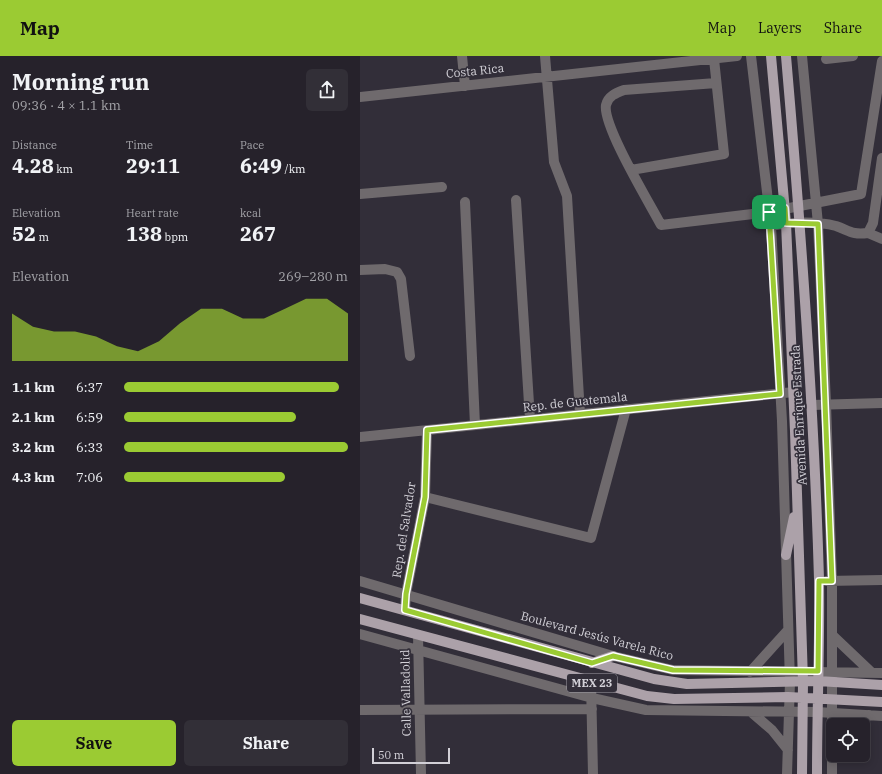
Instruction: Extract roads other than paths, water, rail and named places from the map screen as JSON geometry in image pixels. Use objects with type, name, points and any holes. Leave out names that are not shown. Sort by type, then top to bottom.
[{"type":"main road","name":"Avenida Enrique Estrada","points":[[771,56],[785,208],[794,392],[802,676],[802,774]]},
{"type":"main road","name":"Avenida Enrique Estrada","points":[[786,56],[799,206],[812,405],[819,581],[817,774]]},
{"type":"main road","points":[[786,555],[797,502]]},
{"type":"main road","name":"Boulevard Jesús Varela Rico","points":[[360,598],[654,680],[687,684],[818,676],[832,682]]},
{"type":"main road","name":"MEX 23","points":[[360,619],[591,683],[647,696],[674,699],[788,697],[882,702]]},
{"type":"main road","points":[[592,663],[613,656]]},
{"type":"main road","name":"MEX 23","points":[[832,682],[882,685]]},
{"type":"street","points":[[462,56],[465,86]]},
{"type":"street","points":[[545,56],[554,162],[567,196],[580,414]]},
{"type":"street","name":"Costa Rica","points":[[360,97],[737,56]]},
{"type":"street","points":[[751,56],[771,226],[780,394],[789,677],[787,774]]},
{"type":"street","points":[[802,56],[818,224],[832,581],[832,718]]},
{"type":"street","points":[[826,59],[853,56]]},
{"type":"street","points":[[631,170],[724,154],[714,58]]},
{"type":"street","points":[[861,194],[882,61]]},
{"type":"street","points":[[716,83],[624,90],[610,96],[606,105],[606,118],[631,170],[661,225],[769,212],[861,194],[876,198]]},
{"type":"street","points":[[868,233],[873,223],[882,159]]},
{"type":"street","points":[[360,194],[442,187]]},
{"type":"street","points":[[516,200],[530,419]]},
{"type":"street","points":[[465,202],[475,425]]},
{"type":"street","points":[[771,226],[786,223],[818,224],[835,226],[856,234],[868,233],[882,239]]},
{"type":"street","points":[[360,270],[385,269],[397,272],[401,279],[410,356]]},
{"type":"street","points":[[806,300],[821,299]]},
{"type":"street","name":"Rep. de Guatemala","points":[[360,437],[794,392]]},
{"type":"street","points":[[812,405],[882,403]]},
{"type":"street","points":[[425,497],[591,538],[626,410]]},
{"type":"street","name":"Rep. del Salvador","points":[[405,610],[406,594],[425,497],[427,430]]},
{"type":"street","points":[[819,581],[882,580]]},
{"type":"street","name":"Boulevard Jesús Varela Rico","points":[[360,581],[613,656],[673,670],[750,672],[789,677]]},
{"type":"street","points":[[750,672],[788,630]]},
{"type":"street","points":[[360,634],[592,698],[646,710],[751,712],[788,711],[882,716]]},
{"type":"street","points":[[832,634],[871,672]]},
{"type":"street","name":"Calle Valladolid","points":[[418,635],[421,774]]},
{"type":"street","name":"Boulevard Jesús Varela Rico","points":[[818,676],[832,671],[882,673]]},
{"type":"street","points":[[591,683],[593,774]]},
{"type":"street","points":[[360,710],[592,708]]},
{"type":"street","points":[[751,712],[772,730],[788,750]]},
{"type":"street","points":[[866,718],[869,715]]},
{"type":"street","points":[[832,762],[832,774]]}]
